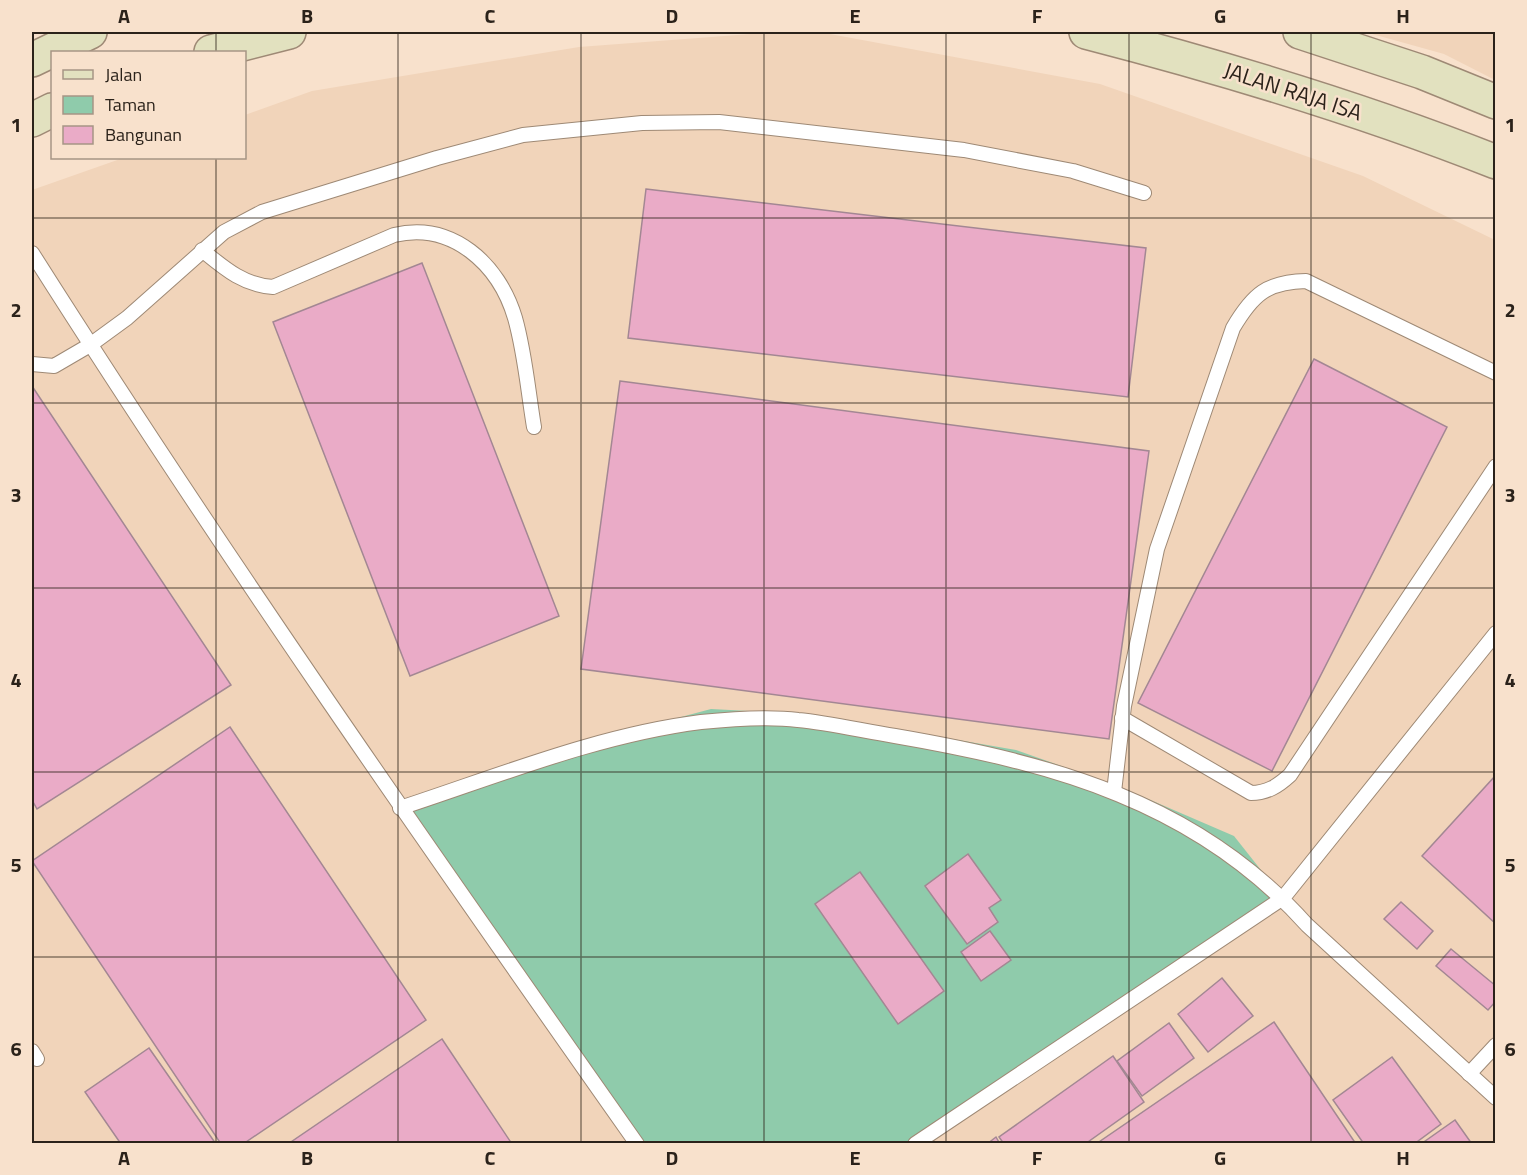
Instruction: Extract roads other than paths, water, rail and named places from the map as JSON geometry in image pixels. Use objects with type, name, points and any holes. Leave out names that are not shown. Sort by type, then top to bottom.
[{"type":"main road","points":[[32,60],[90,32]]},
{"type":"main road","points":[[215,51],[289,32]]},
{"type":"main road","name":"JALAN RAJA ISA","points":[[1086,32],[1246,75],[1400,125],[1496,162]]},
{"type":"main road","points":[[1300,32],[1422,72],[1496,102]]},
{"type":"main road","points":[[32,120],[51,110]]},
{"type":"lane","points":[[32,364],[54,366],[90,345],[127,318],[202,250],[240,221],[262,212],[437,158],[523,135],[642,123],[719,122],[964,150],[1074,171],[1144,193]]},
{"type":"lane","points":[[202,250],[234,275],[261,286],[273,287],[394,235],[412,231],[450,237],[467,246],[497,279],[510,304],[516,321],[534,427]]},
{"type":"lane","points":[[32,253],[90,345],[400,808],[637,1143]]},
{"type":"lane","points":[[1114,792],[1122,718],[1156,549],[1233,328],[1245,307],[1270,287],[1281,282],[1306,281],[1496,373]]},
{"type":"lane","points":[[1122,718],[1251,793],[1262,793],[1273,788],[1290,775],[1496,465]]},
{"type":"lane","points":[[915,1143],[1283,898],[1496,633]]},
{"type":"lane","points":[[400,808],[622,736],[701,722],[798,720],[975,750],[1050,768],[1114,792],[1195,832],[1225,850],[1283,898],[1307,925],[1496,1098]]},
{"type":"lane","points":[[1470,1074],[1496,1045]]}]
